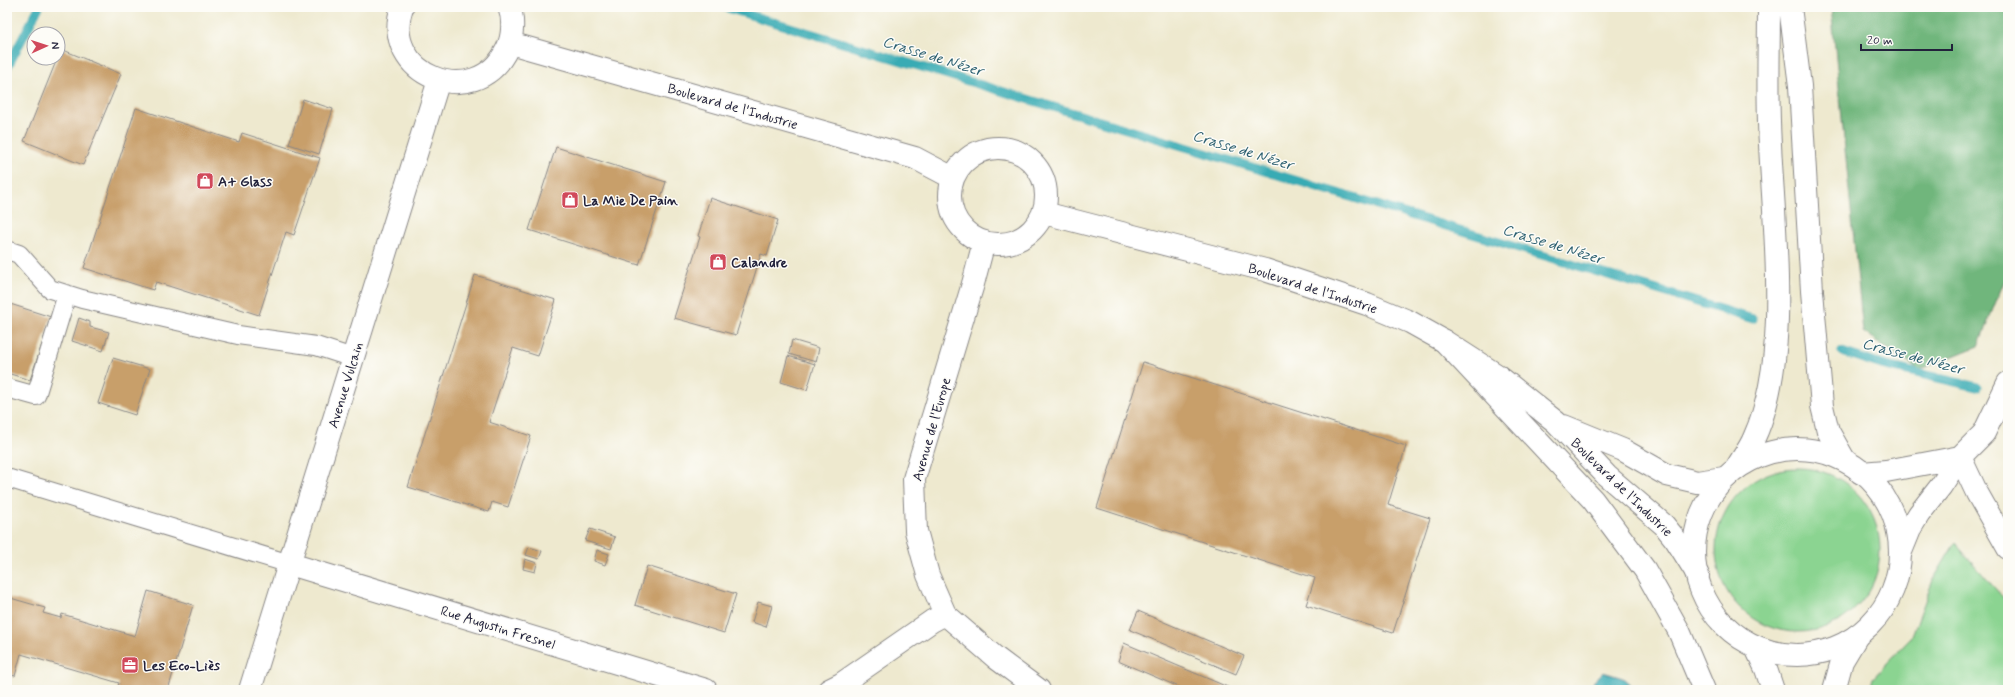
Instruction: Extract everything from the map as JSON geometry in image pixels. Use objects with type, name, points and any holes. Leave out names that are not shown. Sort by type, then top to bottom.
[{"type":"main road","points":[[400,8],[398,26],[401,44],[410,60],[423,73],[439,80],[456,83],[474,80],[490,72],[502,59],[510,43],[512,27],[509,7]]},
{"type":"main road","points":[[1769,7],[1769,142],[1774,227],[1776,324],[1773,362],[1767,399],[1754,439],[1731,472],[1711,496],[1700,516],[1696,538],[1698,575],[1709,604],[1731,632],[1757,650],[1791,657],[1826,652],[1857,636]]},
{"type":"main road","points":[[1790,7],[1800,86],[1812,290],[1822,406],[1828,432],[1853,467],[1886,471],[1960,457]]},
{"type":"main road","name":"Boulevard de l'Industrie","points":[[510,43],[915,158],[953,178]]},
{"type":"main road","name":"Avenue Vulcain","points":[[250,690],[439,80]]},
{"type":"main road","points":[[991,147],[1008,148],[1023,154],[1036,165],[1044,179],[1047,196],[1044,212],[1037,226],[1027,236],[1013,242],[999,245],[984,242],[969,235],[958,224],[949,193],[953,178],[962,163],[971,156],[991,147]]},
{"type":"main road","name":"Boulevard de l'Industrie","points":[[1044,212],[1265,270],[1367,304],[1410,322],[1444,341],[1497,375],[1556,422],[1607,476],[1664,525],[1676,540],[1698,575]]},
{"type":"main road","name":"Avenue de l'Europe","points":[[984,242],[973,284],[914,479],[916,531],[928,575],[945,614],[996,658],[1039,690]]},
{"type":"main road","points":[[1444,341],[1593,500],[1640,563],[1679,631],[1704,690]]},
{"type":"main road","points":[[1834,690],[1842,661],[1857,636],[1877,617],[1892,593],[1900,554],[1911,526],[1918,514],[1941,486],[1960,457],[1984,433],[2008,383]]},
{"type":"main road","name":"Boulevard de l'Industrie","points":[[1556,422],[1623,450],[1667,475],[1697,482],[1731,472]]},
{"type":"main road","points":[[1731,472],[1764,454],[1792,449],[1817,449],[1853,467],[1875,484],[1890,508],[1900,554]]},
{"type":"main road","points":[[1960,457],[1977,493],[2008,548]]},
{"type":"main road","name":"Rue Augustin Fresnel","points":[[290,564],[706,690]]},
{"type":"main road","points":[[828,690],[842,684],[932,620],[945,614]]},
{"type":"main road","points":[[1757,650],[1766,669],[1772,690]]},
{"type":"lane","points":[[7,250],[19,254],[50,288],[82,300],[238,335],[316,346],[353,358]]},
{"type":"lane","points":[[7,388],[36,396],[67,294]]},
{"type":"lane","points":[[7,478],[290,564]]},
{"type":"green space","points":[[1831,7],[2008,7],[2008,272],[1978,346],[1919,370],[1863,332]]},
{"type":"green space","points":[[1798,468],[1822,472],[1837,478],[1856,492],[1870,511],[1876,526],[1880,550],[1876,574],[1870,589],[1856,608],[1837,622],[1822,628],[1798,632],[1774,628],[1759,622],[1740,608],[1726,589],[1720,574],[1716,550],[1720,526],[1726,511],[1740,492],[1759,478],[1774,472]]},
{"type":"green space","points":[[1955,543],[2008,603],[2008,690],[1870,690],[1873,678],[1911,638],[1933,580]]},
{"type":"water","points":[[1603,672],[1623,678],[1636,690],[1591,690],[1594,681]]},
{"type":"building","points":[[66,51],[121,74],[83,165],[24,141],[54,66],[66,66]]},
{"type":"building","points":[[303,99],[333,109],[319,154],[289,144]]},
{"type":"building","points":[[136,108],[239,142],[242,133],[320,158],[294,235],[286,232],[259,315],[156,282],[153,290],[84,268]]},
{"type":"building","points":[[556,147],[666,182],[639,265],[529,230]]},
{"type":"building","points":[[710,198],[778,220],[767,256],[761,254],[736,335],[674,318],[700,237],[698,236]]},
{"type":"building","points":[[475,275],[556,300],[538,356],[513,348],[489,422],[531,436],[508,507],[492,502],[489,512],[408,487]]},
{"type":"building","points":[[7,303],[51,317],[30,380],[7,373]]},
{"type":"building","points":[[79,318],[90,322],[90,327],[109,332],[103,351],[72,341]]},
{"type":"building","points":[[792,340],[819,348],[816,362],[789,354]]},
{"type":"building","points":[[788,356],[815,364],[807,390],[781,382]]},
{"type":"building","points":[[113,358],[150,369],[135,415],[98,403]]},
{"type":"building","points":[[1143,362],[1406,446],[1388,505],[1430,518],[1393,633],[1306,605],[1315,578],[1097,508]]},
{"type":"building","points":[[590,529],[615,537],[611,549],[585,541]]},
{"type":"building","points":[[529,547],[542,551],[539,559],[526,555]]},
{"type":"building","points":[[597,550],[609,554],[605,565],[594,561]]},
{"type":"building","points":[[525,559],[537,563],[535,572],[523,569]]},
{"type":"building","points":[[647,566],[736,594],[724,633],[635,605]]},
{"type":"building","points":[[148,591],[193,605],[168,690],[117,690],[119,683],[21,654],[15,676],[7,674],[7,597],[45,608],[43,613],[61,618],[62,614],[135,636]]},
{"type":"building","points":[[758,602],[772,606],[766,627],[752,622]]},
{"type":"building","points":[[1138,611],[1244,656],[1236,674],[1130,630]]},
{"type":"building","points":[[1124,643],[1230,688],[1229,690],[1186,690],[1118,661]]},
{"type":"waterway","name":"Crasse de Nézer","points":[[7,68],[39,7]]},
{"type":"waterway","name":"Crasse de Nézer","points":[[724,7],[1753,319]]},
{"type":"waterway","name":"Crasse de Nézer","points":[[1842,352],[1882,365],[1977,387]]},
{"type":"place","name":"A+ Glass","points":[[205,181]]},
{"type":"place","name":"La Mie De Pain","points":[[570,200]]},
{"type":"place","name":"Calandre","points":[[718,262]]},
{"type":"place","name":"Les Eco-Liès","points":[[130,665]]}]
